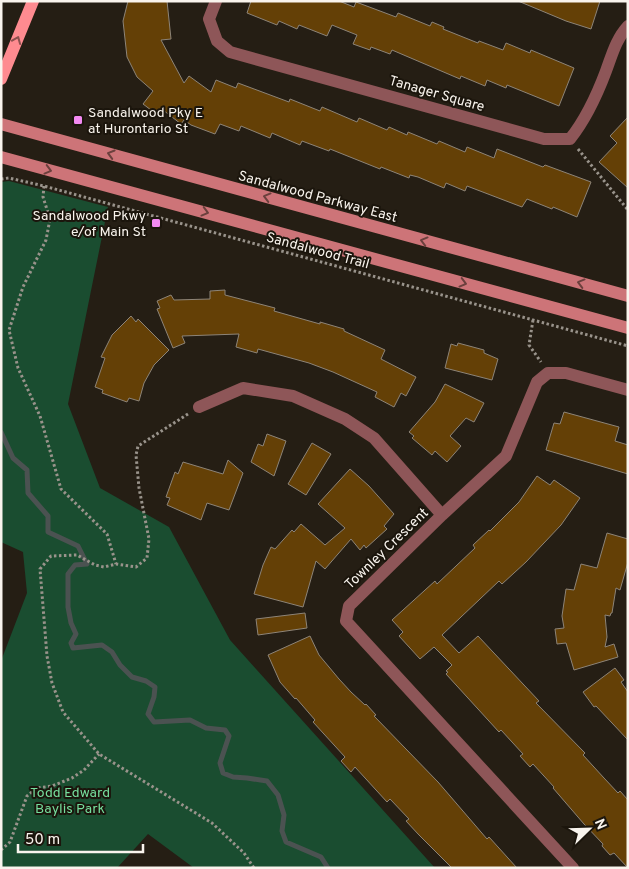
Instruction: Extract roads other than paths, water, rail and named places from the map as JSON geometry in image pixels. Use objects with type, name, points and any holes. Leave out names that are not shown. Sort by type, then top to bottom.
[{"type":"main road","points":[[1,79],[33,1]]},
{"type":"main road","name":"Sandalwood Parkway East","points":[[1,124],[628,296]]},
{"type":"main road","points":[[1,157],[628,328]]},
{"type":"street","name":"Tanager Square","points":[[216,1],[209,18],[217,41],[230,52],[544,139],[570,139],[581,125],[606,73],[620,34],[628,26]]},
{"type":"street","name":"Townley Crescent","points":[[573,868],[346,620],[349,606],[442,515],[506,456],[537,382],[548,373],[566,373],[628,390]]},
{"type":"street","points":[[199,407],[243,388],[293,396],[345,419],[374,438],[442,515]]},
{"type":"waterway","points":[[1,432],[13,458],[27,470],[28,493],[48,516],[48,532],[78,546],[87,564],[75,565],[68,574],[68,607],[71,623],[76,634],[71,643],[73,648],[102,645],[112,652],[120,665],[132,677],[146,681],[155,687],[154,697],[148,714],[154,722],[190,720],[206,728],[225,730],[229,736],[220,763],[223,773],[233,777],[267,781],[278,795],[284,815],[282,831],[286,842],[321,857],[328,868]]},
{"type":"place","name":"Sandalwood Pky E at Hurontario St","points":[[78,120]]},
{"type":"place","name":"Sandalwood Pkwy e/of Main St","points":[[156,223]]},
{"type":"park label","name":"Todd Edward Baylis Park","points":[[70,800]]}]
